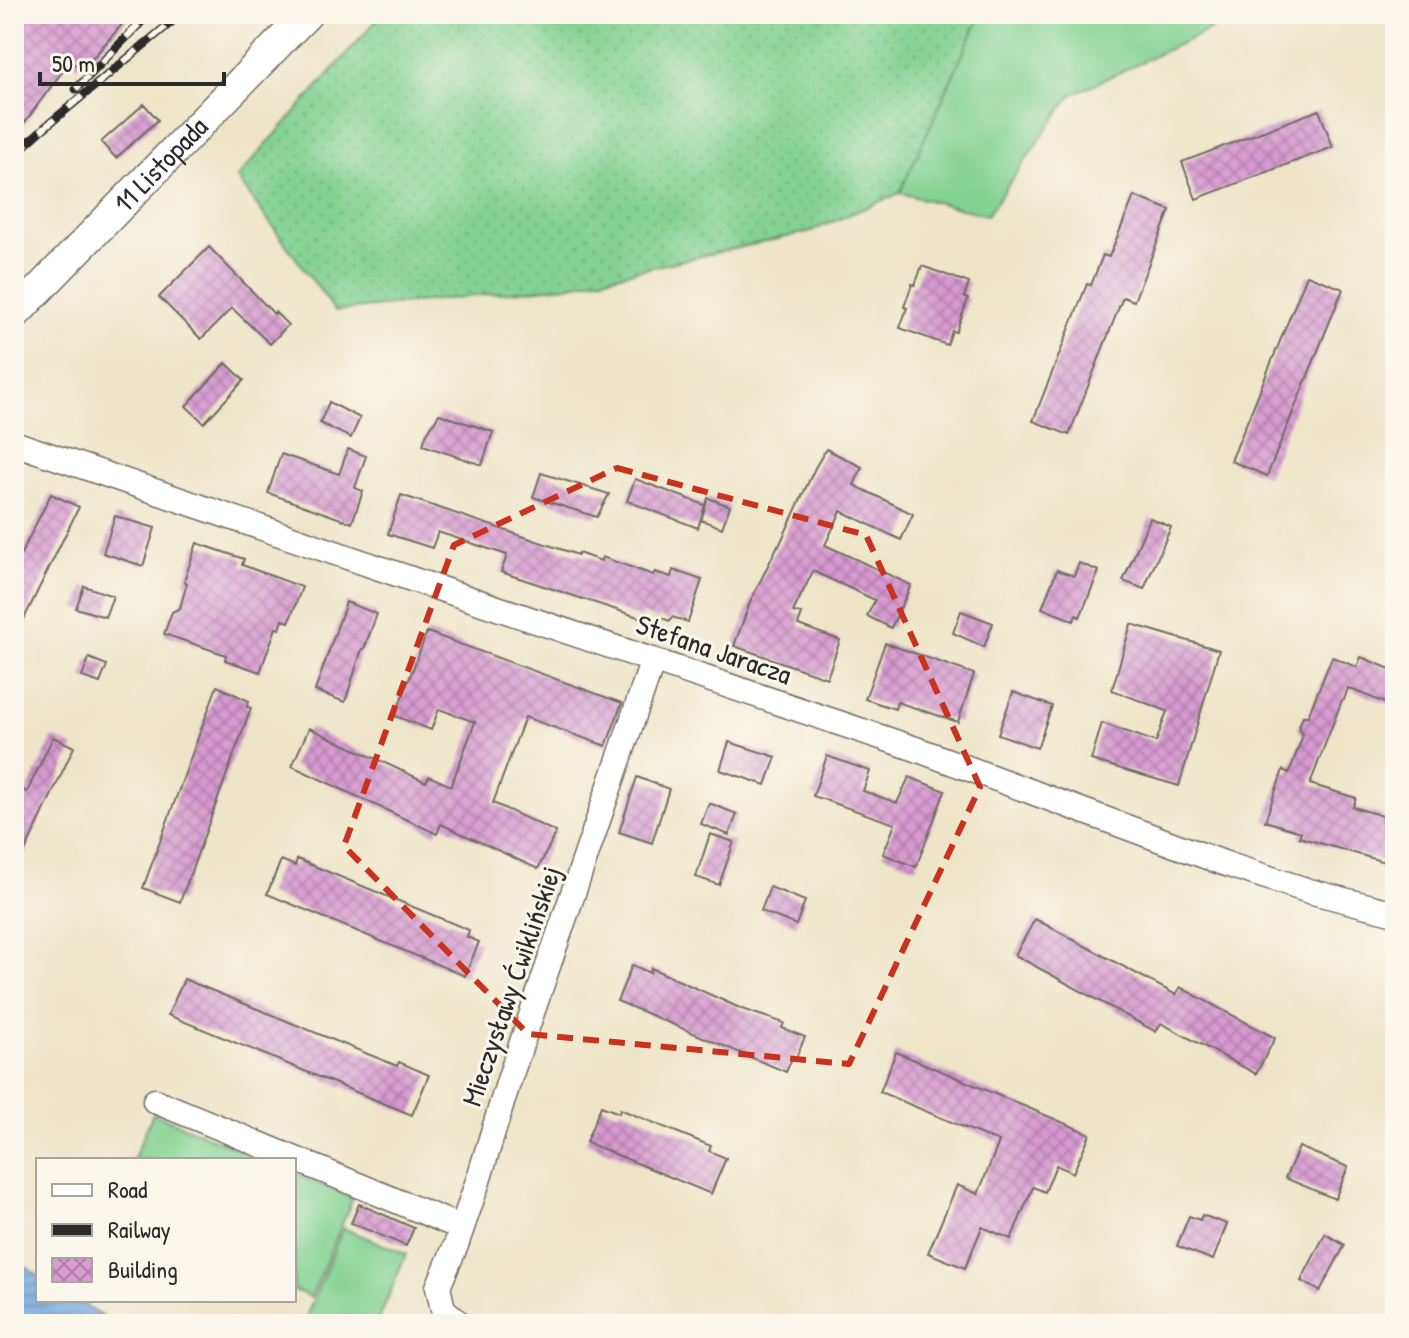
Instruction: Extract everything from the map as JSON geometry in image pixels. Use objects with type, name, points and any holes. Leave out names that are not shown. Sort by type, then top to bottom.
[{"type":"main road","name":"11 Listopada","points":[[14,315],[307,14]]},
{"type":"street","name":"Stefana Jaracza","points":[[14,443],[916,749],[1226,864],[1309,891],[1395,913]]},
{"type":"street","name":"Mieczysławy Ćwiklińskiej","points":[[460,1324],[443,1309],[438,1287],[462,1228],[510,1077],[653,660]]},
{"type":"street","points":[[155,1101],[293,1158]]},
{"type":"street","points":[[296,1159],[462,1228]]},
{"type":"highlighted area","points":[[617,468],[866,535],[980,787],[849,1064],[528,1034],[344,846],[454,545]]},
{"type":"green space","points":[[382,14],[981,14],[900,193],[809,232],[567,286],[335,311],[237,178]]},
{"type":"green space","points":[[981,14],[1243,14],[1071,95],[987,215],[900,193]]},
{"type":"green space","points":[[153,1113],[258,1158],[134,1158]]},
{"type":"green space","points":[[296,1174],[353,1198],[311,1297],[296,1291]]},
{"type":"green space","points":[[343,1228],[406,1254],[377,1324],[303,1324]]},
{"type":"water","points":[[14,1259],[36,1274],[36,1302],[80,1302],[114,1324],[14,1324]]},
{"type":"building","points":[[14,14],[131,14],[86,66],[82,63],[79,67],[70,61],[14,137]]},
{"type":"building","points":[[144,104],[158,120],[116,158],[101,142]]},
{"type":"building","points":[[1319,110],[1333,147],[1196,199],[1182,162]]},
{"type":"building","points":[[1134,196],[1170,210],[1134,301],[1123,297],[1069,435],[1033,421],[1087,284],[1091,285],[1103,255],[1109,257]]},
{"type":"building","points":[[209,247],[288,325],[270,344],[232,308],[201,339],[159,297]]},
{"type":"building","points":[[922,266],[969,283],[964,297],[968,299],[956,332],[952,331],[947,345],[900,328],[912,284],[915,285]]},
{"type":"building","points":[[1307,275],[1343,289],[1267,476],[1231,461]]},
{"type":"building","points":[[226,363],[244,380],[204,423],[186,406]]},
{"type":"building","points":[[329,402],[360,418],[351,438],[320,423]]},
{"type":"building","points":[[439,414],[493,432],[482,465],[423,445]]},
{"type":"building","points":[[348,449],[366,456],[355,488],[363,491],[352,523],[268,493],[281,454],[339,474]]},
{"type":"building","points":[[826,449],[862,467],[854,485],[913,514],[901,540],[841,511],[825,545],[911,585],[891,628],[867,616],[875,600],[813,571],[793,612],[802,614],[798,625],[840,640],[827,678],[734,646],[751,600]]},
{"type":"building","points":[[541,473],[609,494],[597,517],[533,497]]},
{"type":"building","points":[[635,479],[705,505],[698,528],[627,501]]},
{"type":"building","points":[[51,494],[79,507],[14,639],[14,568]]},
{"type":"building","points":[[401,495],[578,555],[601,561],[602,557],[653,575],[655,572],[671,577],[673,570],[702,580],[688,622],[672,617],[670,621],[659,617],[658,620],[642,614],[641,618],[501,572],[507,555],[438,532],[432,548],[388,534]]},
{"type":"building","points":[[708,498],[730,506],[722,528],[701,520]]},
{"type":"building","points":[[115,516],[155,528],[143,566],[103,553]]},
{"type":"building","points":[[1150,518],[1171,527],[1144,589],[1123,581]]},
{"type":"building","points":[[197,543],[244,559],[242,565],[302,587],[289,622],[283,620],[280,629],[276,628],[260,672],[225,660],[226,655],[164,634],[172,612],[180,608],[187,583],[184,581]]},
{"type":"building","points":[[1079,563],[1099,571],[1080,617],[1076,615],[1074,621],[1042,608],[1057,570],[1074,576]]},
{"type":"building","points":[[84,586],[113,596],[105,617],[76,608]]},
{"type":"building","points":[[346,602],[377,614],[345,702],[315,691]]},
{"type":"building","points":[[961,611],[993,623],[984,647],[953,633]]},
{"type":"building","points":[[1131,624],[1219,650],[1179,786],[1091,760],[1102,723],[1156,742],[1167,711],[1112,690]]},
{"type":"building","points":[[427,632],[622,703],[606,746],[525,717],[493,803],[556,832],[538,869],[441,824],[437,834],[292,766],[309,728],[426,782],[429,776],[451,786],[475,722],[439,709],[431,730],[395,716]]},
{"type":"building","points":[[885,643],[974,674],[958,722],[897,702],[895,709],[865,699]]},
{"type":"building","points":[[1332,657],[1357,667],[1361,657],[1395,671],[1395,707],[1348,688],[1310,784],[1356,798],[1353,807],[1383,816],[1382,821],[1395,824],[1395,865],[1299,837],[1301,832],[1265,821],[1283,770],[1289,773],[1303,735],[1298,729],[1303,716],[1308,716]]},
{"type":"building","points":[[89,658],[107,665],[100,683],[82,677]]},
{"type":"building","points":[[217,686],[249,701],[247,707],[251,708],[180,902],[143,888]]},
{"type":"building","points":[[1013,692],[1052,706],[1037,748],[998,734]]},
{"type":"building","points":[[53,737],[74,747],[14,875],[14,786],[27,792]]},
{"type":"building","points":[[729,742],[776,757],[766,785],[720,770]]},
{"type":"building","points":[[827,756],[870,771],[863,791],[897,803],[909,777],[945,791],[916,867],[883,854],[895,824],[813,796]]},
{"type":"building","points":[[637,777],[669,789],[652,843],[619,832]]},
{"type":"building","points":[[709,803],[737,814],[729,835],[701,824]]},
{"type":"building","points":[[710,834],[734,842],[719,885],[696,877]]},
{"type":"building","points":[[297,859],[469,930],[467,937],[479,942],[465,976],[267,894],[281,860],[295,866]]},
{"type":"building","points":[[770,887],[805,901],[796,925],[761,911]]},
{"type":"building","points":[[1035,919],[1176,995],[1180,987],[1275,1038],[1256,1074],[1161,1023],[1156,1032],[1015,955]]},
{"type":"building","points":[[632,965],[650,973],[651,968],[742,1009],[784,1023],[782,1028],[805,1037],[796,1058],[793,1056],[786,1072],[617,1001]]},
{"type":"building","points":[[184,979],[397,1066],[399,1062],[429,1075],[412,1115],[168,1015]]},
{"type":"building","points":[[896,1052],[1090,1134],[1073,1173],[1056,1165],[1045,1192],[1033,1187],[1011,1239],[982,1227],[965,1268],[928,1253],[957,1185],[978,1194],[999,1142],[880,1092]]},
{"type":"building","points":[[601,1106],[619,1113],[620,1109],[711,1146],[709,1151],[726,1158],[711,1194],[586,1142]]},
{"type":"building","points":[[1299,1147],[1348,1167],[1335,1199],[1285,1178]]},
{"type":"building","points":[[359,1204],[414,1228],[406,1246],[351,1223]]},
{"type":"building","points":[[1202,1215],[1227,1224],[1213,1260],[1177,1246],[1189,1216],[1200,1220]]},
{"type":"building","points":[[1325,1234],[1345,1245],[1320,1291],[1301,1281]]},
{"type":"railway","points":[[76,89],[149,14]]},
{"type":"railway","points":[[14,155],[181,14]]}]
